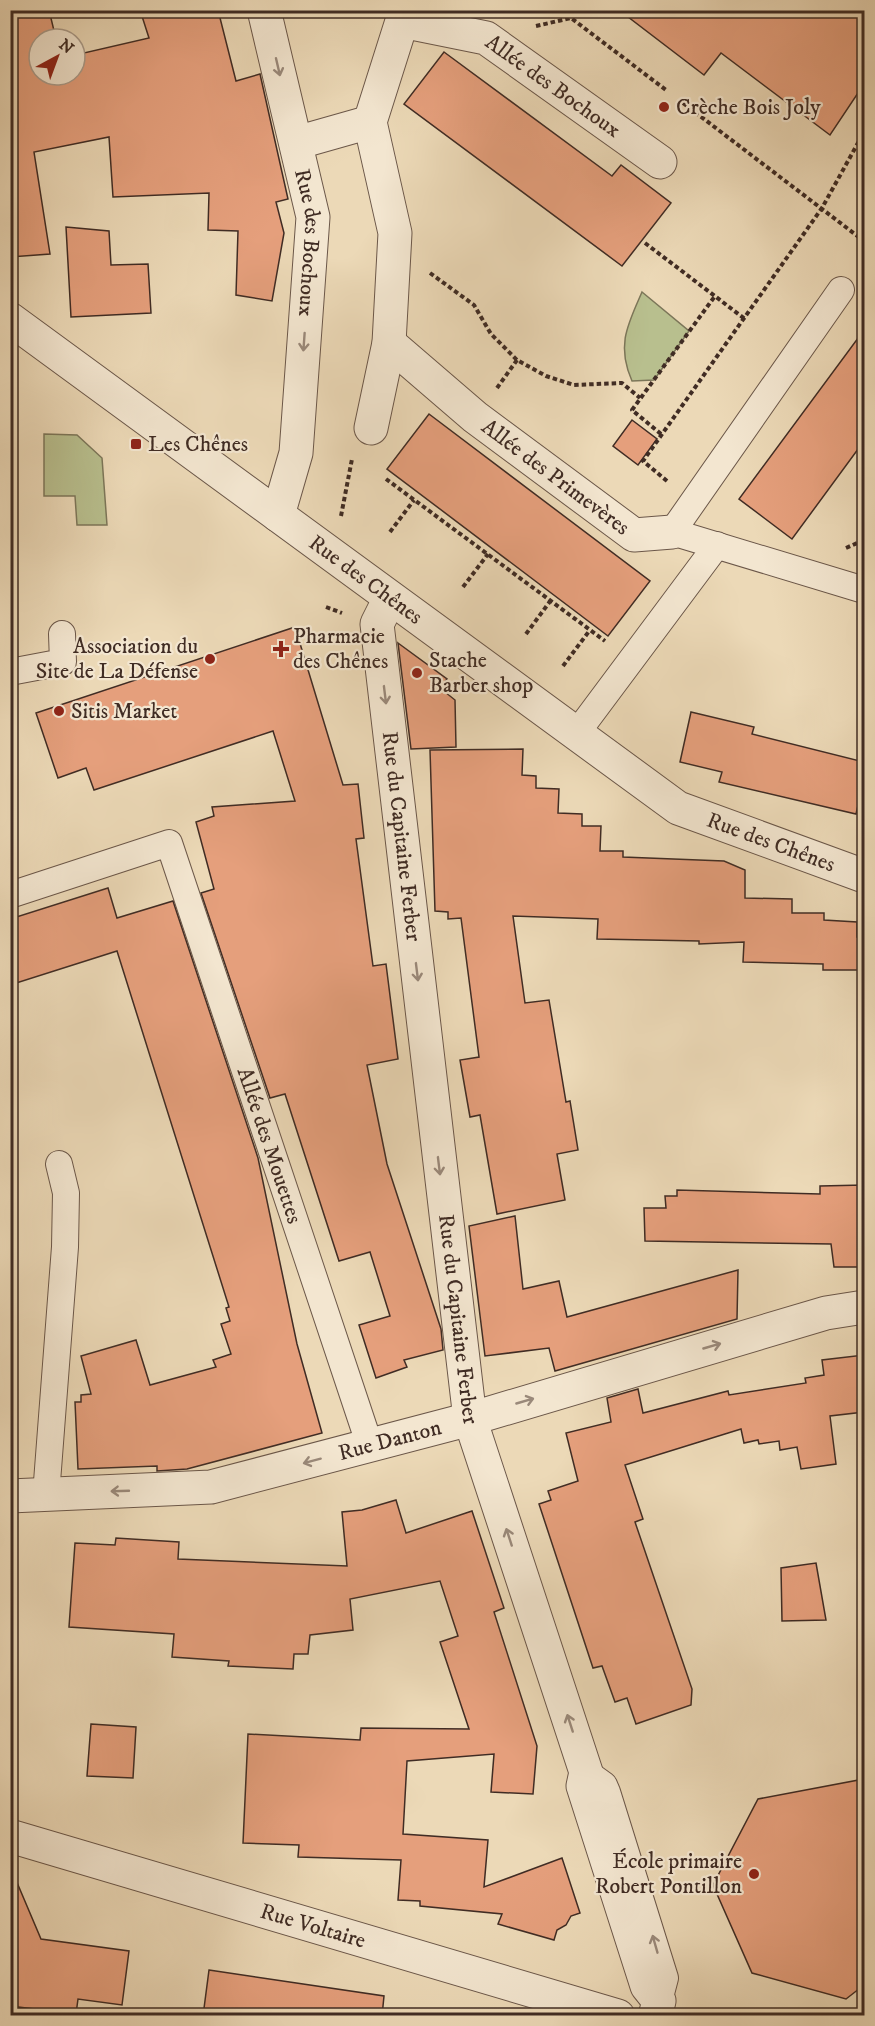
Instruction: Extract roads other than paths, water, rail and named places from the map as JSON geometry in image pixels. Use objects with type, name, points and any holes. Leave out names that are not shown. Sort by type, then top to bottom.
[{"type":"street","name":"Rue des Bochoux","points":[[264,10],[313,217],[296,453],[278,515]]},
{"type":"street","name":"Allée des Bochoux","points":[[370,122],[402,21],[486,38],[660,162]]},
{"type":"street","points":[[296,143],[370,122],[395,233],[389,343],[371,428]]},
{"type":"street","name":"Rue des Chênes","points":[[10,319],[678,808],[864,876]]},
{"type":"street","name":"Allée des Primevères","points":[[389,343],[475,417],[634,535],[672,532]]},
{"type":"street","name":"Rue du Capitaine Ferber","points":[[390,598],[377,624],[470,1419],[586,1772],[583,1786],[647,1986],[657,2008]]},
{"type":"street","name":"Rue Danton","points":[[10,1496],[211,1488],[470,1419],[826,1313],[864,1307]]},
{"type":"street","name":"Rue Voltaire","points":[[10,1836],[618,2016]]},
{"type":"lane","points":[[841,290],[672,532],[864,590]]},
{"type":"lane","points":[[576,734],[717,545]]},
{"type":"lane","points":[[10,672],[63,662],[62,634]]},
{"type":"lane","name":"Allée des Mouettes","points":[[10,895],[169,843],[370,1446]]},
{"type":"lane","points":[[46,1495],[65,1247],[66,1193],[59,1164]]},
{"type":"place","name":"Crèche Bois Joly","points":[[664,107]]},
{"type":"place","name":"Les Chênes","points":[[136,444]]},
{"type":"place","name":"Pharmacie des Chênes","points":[[281,649]]},
{"type":"place","name":"Association du Site de La Défense","points":[[210,659]]},
{"type":"place","name":"Stache Barber shop","points":[[417,673]]},
{"type":"place","name":"Sitis Market","points":[[59,711]]},
{"type":"place","name":"École primaire Robert Pontillon","points":[[754,1874]]}]
